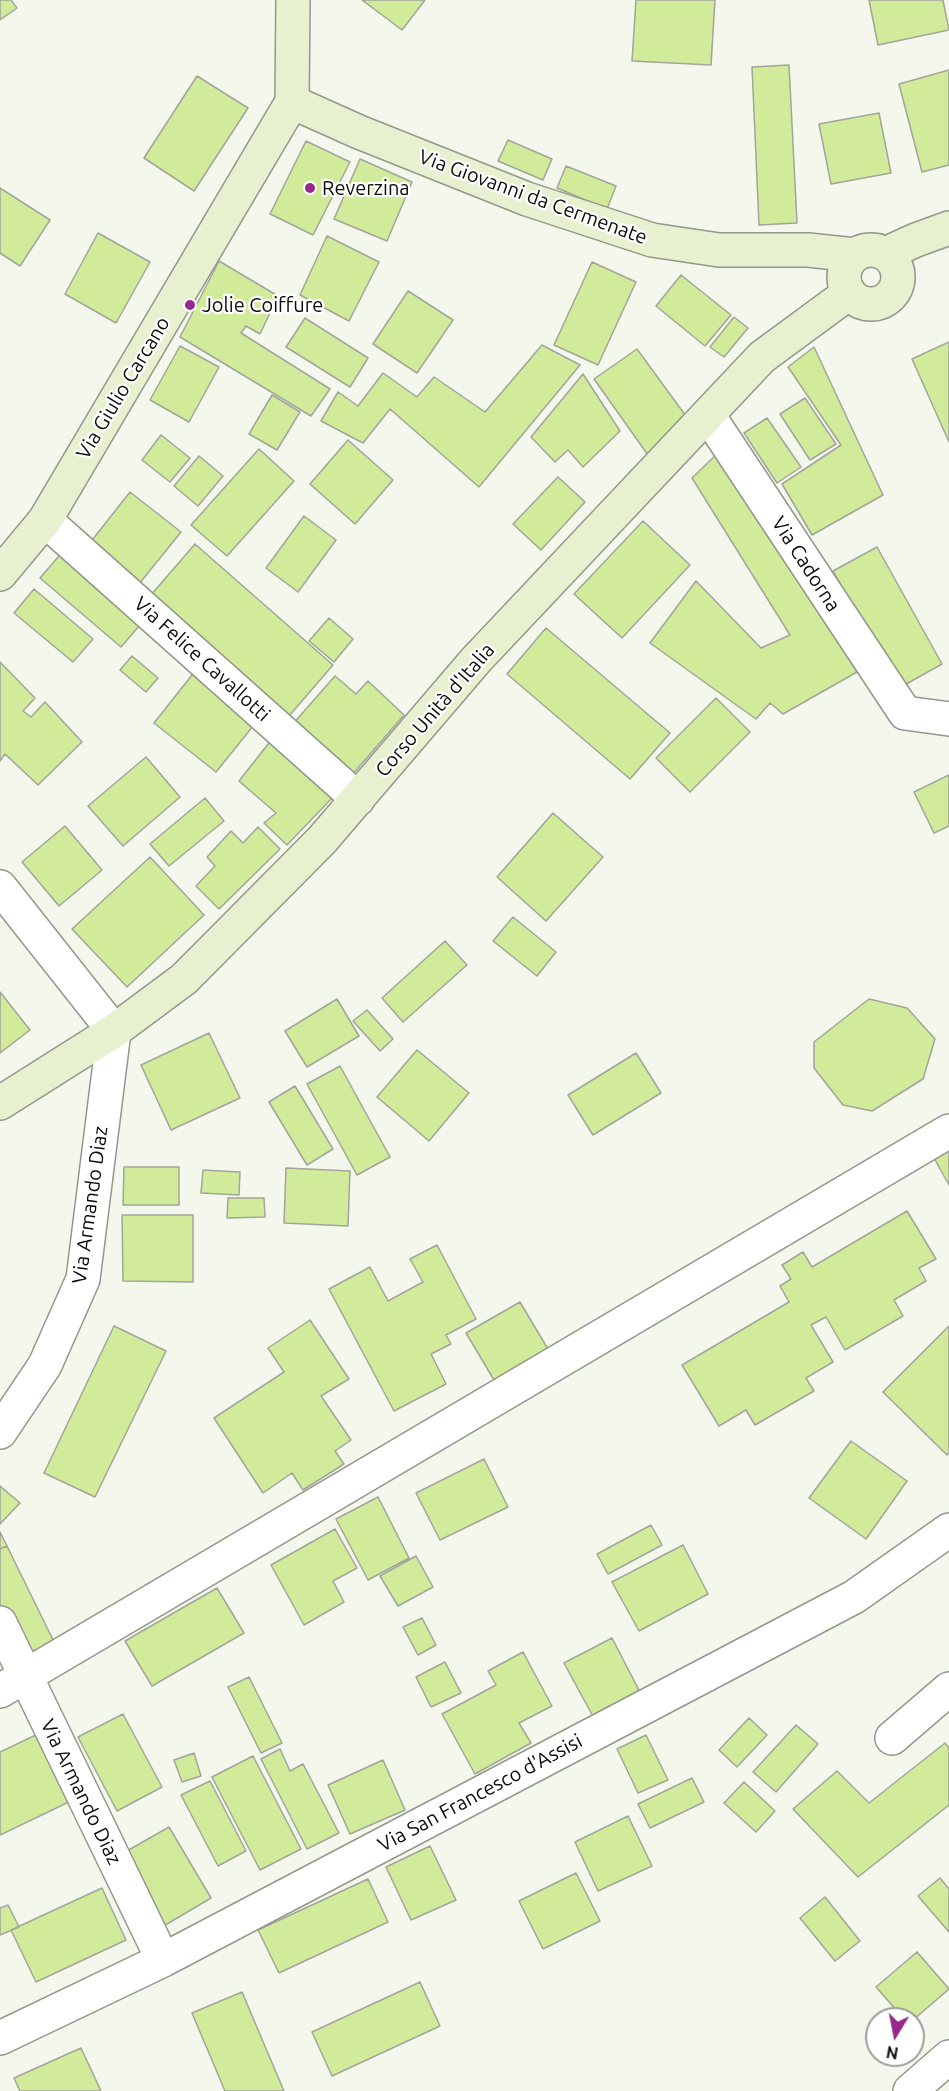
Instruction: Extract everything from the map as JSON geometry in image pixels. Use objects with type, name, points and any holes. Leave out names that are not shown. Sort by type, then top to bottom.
[{"type":"main road","points":[[292,102],[293,0]]},
{"type":"main road","name":"Via Giovanni da Cermenate","points":[[292,102],[359,132],[527,199],[652,240],[719,250],[808,250],[879,264]]},
{"type":"main road","name":"Via Giulio Carcano","points":[[0,574],[45,520],[292,102]]},
{"type":"main road","points":[[879,264],[916,240],[949,228]]},
{"type":"main road","points":[[879,264],[894,291],[886,299],[876,304],[866,304],[857,300],[849,293],[844,283],[844,273],[848,263],[879,264],[949,243]]},
{"type":"main road","name":"Corso Unità d'Italia","points":[[0,1103],[114,1031],[184,979],[322,840],[476,660],[762,357],[849,293]]},
{"type":"street","name":"Via Cadorna","points":[[708,415],[905,713],[949,719]]},
{"type":"street","name":"Via Felice Cavallotti","points":[[45,520],[358,799]]},
{"type":"street","points":[[0,887],[114,1031]]},
{"type":"street","name":"Via Armando Diaz","points":[[0,1432],[45,1365],[83,1279],[114,1031]]},
{"type":"street","points":[[13,1684],[949,1131]]},
{"type":"street","name":"Via San Francesco d'Assisi","points":[[0,2038],[163,1960],[854,1597],[949,1530]]},
{"type":"street","name":"Via Armando Diaz","points":[[0,1623],[13,1684],[163,1960]]},
{"type":"street","points":[[892,1738],[949,1689]]},
{"type":"street","points":[[910,2091],[949,2057]]},
{"type":"building","points":[[0,0],[11,0],[17,8],[0,20]]},
{"type":"building","points":[[362,0],[425,0],[402,30]]},
{"type":"building","points":[[636,0],[715,0],[711,65],[632,61]]},
{"type":"building","points":[[869,0],[943,0],[949,30],[878,45]]},
{"type":"building","points":[[789,65],[797,223],[759,225],[752,67]]},
{"type":"building","points":[[949,70],[949,165],[922,172],[899,84]]},
{"type":"building","points":[[197,76],[248,108],[194,191],[144,158]]},
{"type":"building","points":[[879,113],[891,173],[831,184],[819,124]]},
{"type":"building","points":[[508,140],[552,159],[543,180],[498,161]]},
{"type":"building","name":"Reverzina","points":[[306,141],[350,162],[313,235],[270,214]]},
{"type":"building","points":[[360,159],[412,182],[387,241],[334,219]]},
{"type":"building","points":[[566,166],[616,186],[607,209],[557,188]]},
{"type":"building","points":[[0,188],[50,220],[20,266],[0,253]]},
{"type":"building","points":[[98,233],[150,262],[116,323],[65,294]]},
{"type":"building","points":[[327,236],[379,262],[349,321],[300,295]]},
{"type":"building","points":[[219,261],[278,296],[260,334],[246,326],[241,333],[330,389],[311,416],[180,337]]},
{"type":"building","points":[[592,262],[636,282],[598,365],[554,345]]},
{"type":"building","points":[[681,275],[731,315],[705,346],[656,306]]},
{"type":"building","points":[[408,291],[453,320],[417,373],[373,344]]},
{"type":"building","points":[[734,317],[748,328],[724,357],[710,347]]},
{"type":"building","points":[[305,318],[368,358],[350,387],[286,347]]},
{"type":"building","points":[[949,342],[949,442],[912,359]]},
{"type":"building","points":[[542,345],[580,365],[479,487],[390,409],[363,443],[321,421],[338,392],[358,406],[383,373],[417,397],[434,377],[485,412]]},
{"type":"building","points":[[180,346],[219,367],[189,422],[150,400]]},
{"type":"building","points":[[814,347],[883,495],[812,535],[782,484],[841,445],[788,367]]},
{"type":"building","points":[[637,349],[691,423],[648,455],[594,379]]},
{"type":"building","points":[[583,374],[620,431],[583,467],[568,450],[555,462],[531,437]]},
{"type":"building","points":[[272,395],[300,412],[277,450],[249,434]]},
{"type":"building","points":[[805,398],[836,444],[810,460],[780,414]]},
{"type":"building","points":[[767,418],[801,467],[777,483],[744,433]]},
{"type":"building","points":[[161,435],[190,458],[170,482],[142,460]]},
{"type":"building","points":[[348,440],[393,480],[355,524],[310,484]]},
{"type":"building","points":[[259,449],[294,481],[227,556],[191,525]]},
{"type":"building","points":[[720,451],[857,672],[783,714],[770,703],[756,719],[650,643],[696,581],[761,648],[790,635],[692,478]]},
{"type":"building","points":[[199,456],[223,476],[198,506],[174,486]]},
{"type":"building","points":[[558,477],[585,502],[541,550],[513,524]]},
{"type":"building","points":[[130,492],[181,532],[139,584],[89,544]]},
{"type":"building","points":[[304,516],[336,540],[298,592],[266,568]]},
{"type":"building","points":[[643,521],[690,565],[622,638],[574,594]]},
{"type":"building","points":[[195,544],[333,665],[289,716],[151,595]]},
{"type":"building","points":[[877,547],[942,664],[899,688],[833,571]]},
{"type":"building","points":[[65,549],[146,618],[121,647],[40,578]]},
{"type":"building","points":[[34,589],[93,639],[73,662],[14,613]]},
{"type":"building","points":[[329,618],[353,639],[334,662],[309,641]]},
{"type":"building","points":[[546,628],[670,733],[630,779],[507,674]]},
{"type":"building","points":[[132,656],[158,678],[146,692],[120,670]]},
{"type":"building","points":[[0,662],[35,698],[23,711],[31,717],[45,702],[82,742],[38,785],[5,754],[0,761]]},
{"type":"building","points":[[196,670],[258,720],[216,772],[154,723]]},
{"type":"building","points":[[335,676],[356,694],[368,681],[404,715],[352,775],[292,725]]},
{"type":"building","points":[[716,698],[750,732],[690,792],[656,758]]},
{"type":"building","points":[[276,734],[333,797],[287,845],[264,823],[276,813],[239,781]]},
{"type":"building","points":[[146,757],[180,797],[123,846],[88,806]]},
{"type":"building","points":[[949,775],[949,826],[934,833],[914,792]]},
{"type":"building","points":[[205,798],[224,821],[169,866],[150,844]]},
{"type":"building","points":[[553,813],[603,857],[546,921],[497,877]]},
{"type":"building","points":[[65,826],[102,870],[59,906],[22,862]]},
{"type":"building","points":[[258,827],[280,849],[219,909],[196,886],[215,866],[207,857],[231,831],[243,843]]},
{"type":"building","points":[[150,857],[204,915],[127,987],[72,929]]},
{"type":"building","points":[[513,917],[556,952],[537,976],[493,941]]},
{"type":"building","points":[[445,941],[467,965],[403,1022],[382,998]]},
{"type":"building","points":[[0,992],[30,1030],[0,1053]]},
{"type":"building","points":[[337,999],[359,1036],[307,1067],[285,1031]]},
{"type":"building","points":[[869,999],[907,1008],[935,1039],[923,1079],[872,1111],[843,1105],[814,1068],[814,1042]]},
{"type":"building","points":[[367,1010],[393,1039],[380,1051],[353,1021]]},
{"type":"building","points":[[209,1033],[240,1098],[171,1130],[141,1065]]},
{"type":"building","points":[[417,1050],[469,1093],[429,1141],[377,1097]]},
{"type":"building","points":[[636,1053],[661,1093],[593,1135],[568,1095]]},
{"type":"building","points":[[340,1066],[390,1157],[357,1175],[307,1084]]},
{"type":"building","points":[[295,1086],[333,1149],[307,1165],[269,1102]]},
{"type":"building","points":[[949,1149],[949,1185],[934,1158]]},
{"type":"building","points":[[124,1167],[179,1167],[179,1205],[123,1205]]},
{"type":"building","points":[[286,1168],[350,1171],[348,1226],[284,1223]]},
{"type":"building","points":[[203,1170],[240,1172],[239,1195],[201,1193]]},
{"type":"building","points":[[228,1198],[264,1198],[265,1217],[227,1218]]},
{"type":"building","points":[[907,1211],[936,1259],[919,1268],[926,1281],[894,1300],[903,1316],[845,1350],[826,1317],[811,1325],[833,1362],[806,1378],[814,1391],[755,1425],[746,1410],[719,1426],[682,1365],[789,1302],[780,1286],[791,1279],[782,1265],[803,1252],[812,1267]]},
{"type":"building","points":[[122,1215],[193,1215],[193,1282],[123,1281]]},
{"type":"building","points":[[437,1245],[476,1319],[446,1335],[451,1344],[431,1354],[446,1384],[394,1411],[329,1289],[370,1267],[388,1301],[423,1282],[410,1259]]},
{"type":"building","points":[[520,1302],[548,1349],[494,1380],[466,1333]]},
{"type":"building","points":[[310,1320],[349,1379],[321,1396],[351,1440],[335,1451],[344,1464],[303,1490],[292,1473],[263,1493],[214,1418],[284,1372],[268,1348]]},
{"type":"building","points":[[114,1326],[166,1351],[95,1497],[44,1473]]},
{"type":"building","points":[[949,1326],[949,1452],[947,1455],[883,1392]]},
{"type":"building","points":[[851,1441],[907,1481],[866,1539],[809,1498]]},
{"type":"building","points":[[484,1459],[508,1507],[440,1540],[416,1493]]},
{"type":"building","points":[[0,1486],[20,1503],[0,1524]]},
{"type":"building","points":[[378,1497],[409,1558],[368,1580],[336,1519]]},
{"type":"building","points":[[651,1525],[662,1545],[608,1574],[597,1554]]},
{"type":"building","points":[[335,1529],[357,1568],[333,1581],[344,1602],[304,1625],[271,1565]]},
{"type":"building","points":[[0,1532],[7,1546],[0,1549]]},
{"type":"building","points":[[683,1545],[708,1594],[639,1631],[612,1582]]},
{"type":"building","points":[[7,1546],[56,1646],[26,1661],[0,1608],[0,1549]]},
{"type":"building","points":[[416,1556],[433,1587],[398,1606],[380,1576]]},
{"type":"building","points":[[217,1588],[244,1633],[152,1686],[125,1641]]},
{"type":"building","points":[[422,1618],[436,1645],[418,1655],[403,1627]]},
{"type":"building","points":[[612,1638],[643,1698],[596,1722],[564,1663]]},
{"type":"building","points":[[523,1652],[552,1706],[519,1723],[531,1743],[475,1774],[442,1714],[496,1685],[488,1671]]},
{"type":"building","points":[[445,1662],[461,1693],[431,1707],[416,1677]]},
{"type":"building","points":[[249,1677],[282,1743],[261,1753],[228,1687]]},
{"type":"building","points":[[123,1714],[162,1787],[117,1811],[78,1737]]},
{"type":"building","points":[[749,1718],[767,1735],[737,1767],[719,1750]]},
{"type":"building","points":[[796,1725],[818,1744],[776,1792],[753,1772]]},
{"type":"building","points":[[42,1732],[75,1799],[0,1835],[0,1752]]},
{"type":"building","points":[[646,1735],[668,1780],[638,1793],[617,1749]]},
{"type":"building","points":[[945,1743],[949,1748],[949,1805],[858,1877],[793,1809],[837,1771],[869,1803]]},
{"type":"building","points":[[280,1749],[290,1771],[303,1764],[339,1833],[307,1849],[261,1759]]},
{"type":"building","points":[[194,1753],[201,1776],[182,1782],[174,1760]]},
{"type":"building","points":[[253,1756],[301,1849],[260,1870],[212,1777]]},
{"type":"building","points":[[383,1760],[405,1810],[350,1834],[328,1785]]},
{"type":"building","points":[[692,1778],[704,1802],[650,1828],[638,1804]]},
{"type":"building","points":[[210,1781],[246,1851],[218,1866],[181,1795]]},
{"type":"building","points":[[744,1782],[775,1811],[756,1832],[724,1803]]},
{"type":"building","points":[[628,1816],[652,1866],[598,1891],[575,1842]]},
{"type":"building","points":[[169,1827],[211,1898],[162,1927],[120,1855]]},
{"type":"building","points":[[430,1846],[456,1900],[411,1920],[386,1867]]},
{"type":"building","points":[[576,1873],[600,1921],[543,1949],[519,1901]]},
{"type":"building","points":[[940,1878],[949,1889],[949,1932],[918,1896]]},
{"type":"building","points":[[368,1879],[388,1922],[279,1973],[258,1930]]},
{"type":"building","points":[[102,1888],[126,1940],[36,1982],[11,1930]]},
{"type":"building","points":[[825,1897],[860,1941],[835,1961],[800,1918]]},
{"type":"building","points":[[8,1905],[19,1927],[0,1935],[0,1908]]},
{"type":"building","points":[[917,1952],[949,1989],[925,2010],[925,2007],[894,2007],[876,1987]]},
{"type":"building","points":[[420,1982],[440,2026],[332,2076],[312,2032]]},
{"type":"building","points":[[242,1992],[284,2091],[225,2091],[192,2013]]},
{"type":"building","points":[[81,2048],[101,2091],[20,2091],[14,2078]]},
{"type":"place","name":"Reverzina","points":[[310,188]]},
{"type":"place","name":"Jolie Coiffure","points":[[190,305]]}]
